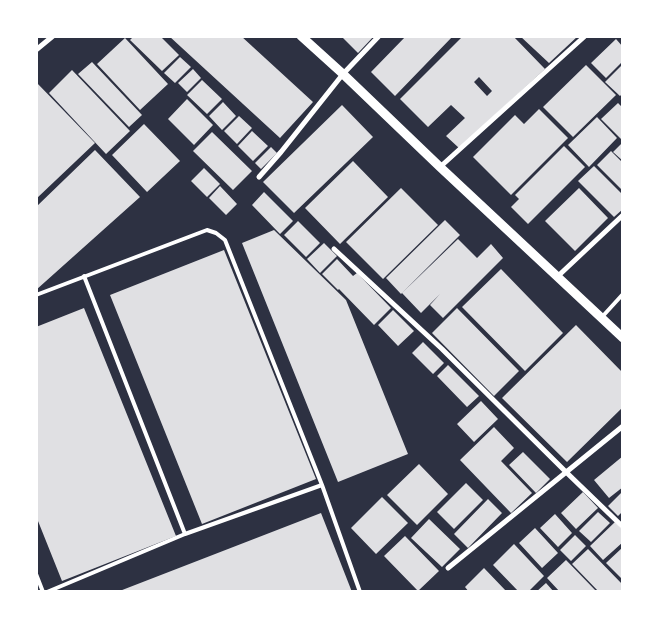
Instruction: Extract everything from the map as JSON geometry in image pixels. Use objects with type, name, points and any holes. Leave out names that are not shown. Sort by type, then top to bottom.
[{"type":"street","points":[[36,50],[53,36]]},
{"type":"street","points":[[301,36],[344,74],[440,167],[623,338]]},
{"type":"street","points":[[259,177],[344,74],[379,36]]},
{"type":"street","points":[[440,167],[585,36]]},
{"type":"street","points":[[557,277],[623,215]]},
{"type":"street","points":[[334,249],[442,349],[623,527]]},
{"type":"street","points":[[448,568],[623,426]]},
{"type":"lane","points":[[36,295],[207,230],[216,233],[225,240],[322,485],[360,592]]},
{"type":"lane","points":[[84,276],[185,534]]},
{"type":"lane","points":[[601,318],[623,294]]},
{"type":"lane","points":[[47,592],[185,534],[322,485]]},
{"type":"lane","points":[[36,574],[43,592]]},
{"type":"building","points":[[134,36],[160,36],[179,55],[162,71],[130,40]]},
{"type":"building","points":[[169,36],[241,36],[313,102],[280,138]]},
{"type":"building","points":[[341,36],[374,36],[358,53]]},
{"type":"building","points":[[406,36],[453,36],[395,96],[371,72]]},
{"type":"building","points":[[463,36],[513,36],[545,69],[459,148],[446,136],[465,118],[451,105],[428,127],[400,99]],"holes":[[[479,77],[492,91],[487,96],[474,82]]]},
{"type":"building","points":[[520,36],[578,36],[549,63]]},
{"type":"building","points":[[125,38],[168,84],[140,110],[97,64]]},
{"type":"building","points":[[616,39],[623,47],[623,61],[606,78],[591,63]]},
{"type":"building","points":[[180,57],[191,67],[175,83],[164,73]]},
{"type":"building","points":[[92,62],[142,115],[129,127],[78,74]]},
{"type":"building","points":[[623,64],[623,93],[620,96],[605,82]]},
{"type":"building","points":[[586,65],[616,95],[573,137],[543,107]]},
{"type":"building","points":[[193,69],[201,78],[187,92],[178,83]]},
{"type":"building","points":[[72,70],[130,131],[106,154],[49,93]]},
{"type":"building","points":[[202,80],[222,99],[207,114],[187,95]]},
{"type":"building","points":[[36,84],[95,143],[36,199]]},
{"type":"building","points":[[187,99],[213,125],[194,145],[168,119]]},
{"type":"building","points":[[223,102],[236,116],[222,130],[209,116]]},
{"type":"building","points":[[618,103],[623,108],[623,141],[601,119]]},
{"type":"building","points":[[342,105],[373,137],[294,213],[263,182]]},
{"type":"building","points":[[539,109],[568,138],[511,195],[473,157],[515,115],[524,124]]},
{"type":"building","points":[[239,116],[252,128],[237,144],[224,131]]},
{"type":"building","points":[[597,117],[617,138],[589,167],[568,145]]},
{"type":"building","points":[[144,124],[180,161],[147,192],[112,155]]},
{"type":"building","points":[[252,131],[268,146],[253,161],[238,146]]},
{"type":"building","points":[[212,132],[252,171],[233,190],[193,151]]},
{"type":"building","points":[[623,142],[623,161],[613,152]]},
{"type":"building","points":[[564,146],[585,167],[528,224],[511,207],[519,199],[515,195]]},
{"type":"building","points":[[271,147],[277,153],[261,169],[255,163]]},
{"type":"building","points":[[95,150],[140,197],[36,290],[36,207]]},
{"type":"building","points":[[611,151],[623,163],[623,191],[597,165]]},
{"type":"building","points":[[353,161],[388,197],[340,244],[305,208]]},
{"type":"building","points":[[594,166],[623,195],[623,209],[614,217],[578,181]]},
{"type":"building","points":[[204,168],[220,184],[207,197],[191,181]]},
{"type":"building","points":[[220,186],[237,204],[226,215],[209,198]]},
{"type":"building","points":[[401,188],[438,225],[383,279],[346,242]]},
{"type":"building","points":[[579,188],[608,218],[575,251],[545,221]]},
{"type":"building","points":[[264,192],[293,221],[280,234],[252,205]]},
{"type":"building","points":[[445,220],[460,235],[401,294],[386,278]]},
{"type":"building","points":[[298,221],[320,243],[306,257],[284,235]]},
{"type":"building","points":[[274,230],[346,300],[408,454],[338,482],[242,243]]},
{"type":"building","points":[[458,239],[477,258],[491,244],[503,258],[443,318],[430,305],[440,294],[421,313],[402,293]]},
{"type":"building","points":[[324,243],[337,256],[320,273],[307,259]]},
{"type":"building","points":[[224,250],[316,479],[202,524],[110,295]]},
{"type":"building","points":[[337,259],[353,276],[357,273],[391,308],[374,325],[322,274]]},
{"type":"building","points":[[501,269],[563,333],[525,371],[462,307]]},
{"type":"building","points":[[84,308],[176,536],[62,581],[36,516],[36,327]]},
{"type":"building","points":[[457,308],[519,371],[494,396],[432,333]]},
{"type":"building","points":[[393,310],[414,331],[398,346],[378,325]]},
{"type":"building","points":[[576,325],[623,373],[623,407],[567,462],[502,398]]},
{"type":"building","points":[[423,342],[444,363],[433,374],[412,353]]},
{"type":"building","points":[[448,365],[479,396],[467,407],[437,376]]},
{"type":"building","points":[[481,401],[498,419],[474,442],[457,424]]},
{"type":"building","points":[[494,427],[514,448],[501,461],[532,493],[511,513],[460,460]]},
{"type":"building","points":[[523,452],[550,479],[536,493],[509,465]]},
{"type":"building","points":[[623,456],[623,487],[609,498],[594,480]]},
{"type":"building","points":[[419,464],[448,494],[417,525],[387,495]]},
{"type":"building","points":[[466,483],[483,500],[454,529],[437,512]]},
{"type":"building","points":[[623,491],[623,511],[618,516],[608,506]]},
{"type":"building","points":[[583,492],[598,508],[576,529],[561,513]]},
{"type":"building","points":[[382,497],[408,523],[376,554],[351,528]]},
{"type":"building","points":[[488,499],[502,513],[468,548],[454,534]]},
{"type":"building","points":[[598,512],[610,523],[591,542],[579,531]]},
{"type":"building","points":[[321,513],[352,592],[117,592]]},
{"type":"building","points":[[555,514],[572,533],[558,547],[540,528]]},
{"type":"building","points":[[429,519],[460,549],[442,567],[411,538]]},
{"type":"building","points":[[615,522],[623,530],[623,542],[603,560],[590,546]]},
{"type":"building","points":[[535,528],[558,553],[542,568],[519,543]]},
{"type":"building","points":[[575,535],[586,546],[571,561],[560,550]]},
{"type":"building","points":[[405,536],[439,571],[418,591],[384,556]]},
{"type":"building","points":[[514,544],[544,576],[528,592],[519,592],[493,565]]},
{"type":"building","points":[[623,547],[623,580],[606,563]]},
{"type":"building","points":[[588,549],[623,585],[623,589],[620,592],[599,592],[572,564]]},
{"type":"building","points":[[566,560],[597,592],[560,592],[547,578]]},
{"type":"building","points":[[484,568],[507,592],[469,592],[465,587]]},
{"type":"building","points":[[546,583],[554,592],[536,592]]}]
